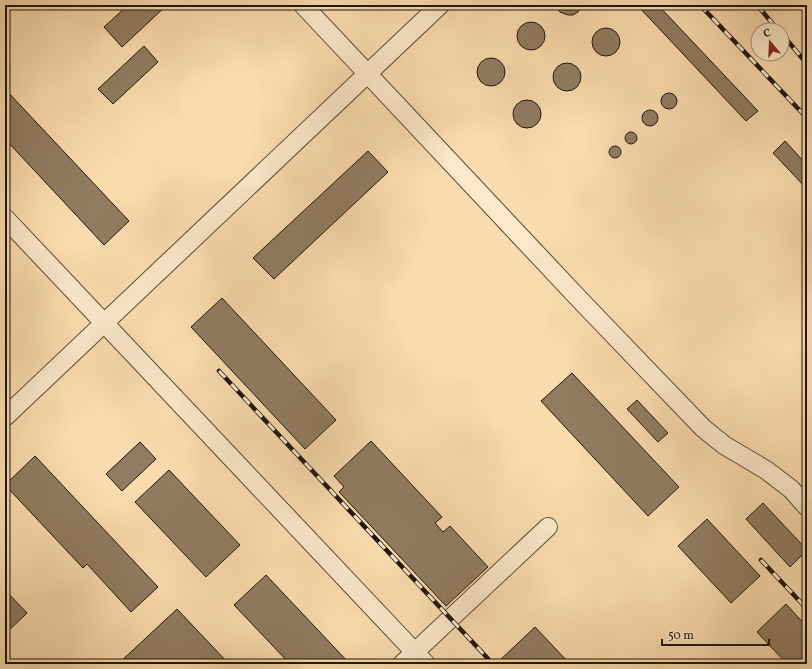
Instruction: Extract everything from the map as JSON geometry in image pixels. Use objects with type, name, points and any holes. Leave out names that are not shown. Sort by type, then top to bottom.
[{"type":"lane","points":[[303,5],[366,74],[703,428],[724,445],[766,470],[791,489],[807,507]]},
{"type":"lane","points":[[5,417],[440,5]]},
{"type":"lane","points":[[5,218],[104,323],[414,660],[548,527]]},
{"type":"building","points":[[128,5],[167,5],[122,47],[104,27]]},
{"type":"building","points":[[555,5],[582,5],[578,12],[573,15],[568,15],[560,12]]},
{"type":"building","points":[[637,5],[658,5],[758,111],[746,121]]},
{"type":"building","points":[[531,22],[541,26],[545,36],[541,46],[531,50],[521,46],[517,36],[521,26]]},
{"type":"building","points":[[606,28],[616,32],[620,42],[616,52],[606,56],[596,52],[592,42],[596,32]]},
{"type":"building","points":[[144,46],[158,62],[113,104],[98,89]]},
{"type":"building","points":[[491,58],[501,62],[505,72],[501,82],[491,86],[481,82],[477,72],[481,62]]},
{"type":"building","points":[[567,63],[577,67],[581,77],[577,87],[567,91],[557,87],[553,77],[557,67]]},
{"type":"building","points":[[5,89],[129,221],[104,245],[5,139]]},
{"type":"building","points":[[669,93],[676,98],[677,101],[672,108],[669,109],[662,104],[661,101],[666,94]]},
{"type":"building","points":[[527,100],[537,104],[541,114],[537,124],[527,128],[517,124],[513,114],[517,104]]},
{"type":"building","points":[[650,110],[657,115],[658,118],[653,125],[650,126],[643,121],[642,118],[647,111]]},
{"type":"building","points":[[631,132],[635,134],[637,138],[635,142],[631,144],[627,142],[625,138],[627,134]]},
{"type":"building","points":[[785,141],[807,165],[807,189],[773,153]]},
{"type":"building","points":[[615,146],[619,148],[621,152],[619,156],[615,158],[611,156],[609,152],[611,148]]},
{"type":"building","points":[[368,151],[388,172],[274,279],[253,258]]},
{"type":"building","points":[[222,298],[336,420],[305,449],[191,327]]},
{"type":"building","points":[[572,373],[679,487],[648,516],[541,401]]},
{"type":"building","points":[[637,400],[668,433],[658,442],[627,409]]},
{"type":"building","points":[[371,441],[442,517],[435,523],[443,532],[450,526],[488,567],[446,606],[339,492],[344,487],[334,476]]},
{"type":"building","points":[[140,442],[156,459],[122,491],[106,474]]},
{"type":"building","points":[[35,456],[158,587],[131,612],[87,564],[83,568],[5,485]]},
{"type":"building","points":[[169,470],[240,545],[206,577],[135,502]]},
{"type":"building","points":[[763,503],[807,550],[790,567],[746,519]]},
{"type":"building","points":[[707,519],[760,576],[731,603],[678,546]]},
{"type":"building","points":[[266,575],[350,664],[290,664],[234,605]]},
{"type":"building","points":[[5,591],[27,613],[5,634]]},
{"type":"building","points":[[786,604],[807,627],[807,655],[797,664],[787,664],[757,632]]},
{"type":"building","points":[[177,609],[229,664],[118,664]]},
{"type":"building","points":[[535,627],[570,664],[500,664],[498,662]]},
{"type":"railway","points":[[700,5],[807,118]]},
{"type":"railway","points":[[757,5],[771,22]]},
{"type":"railway","points":[[790,44],[807,64]]},
{"type":"railway","points":[[219,371],[493,664]]},
{"type":"railway","points":[[761,560],[807,609]]}]
